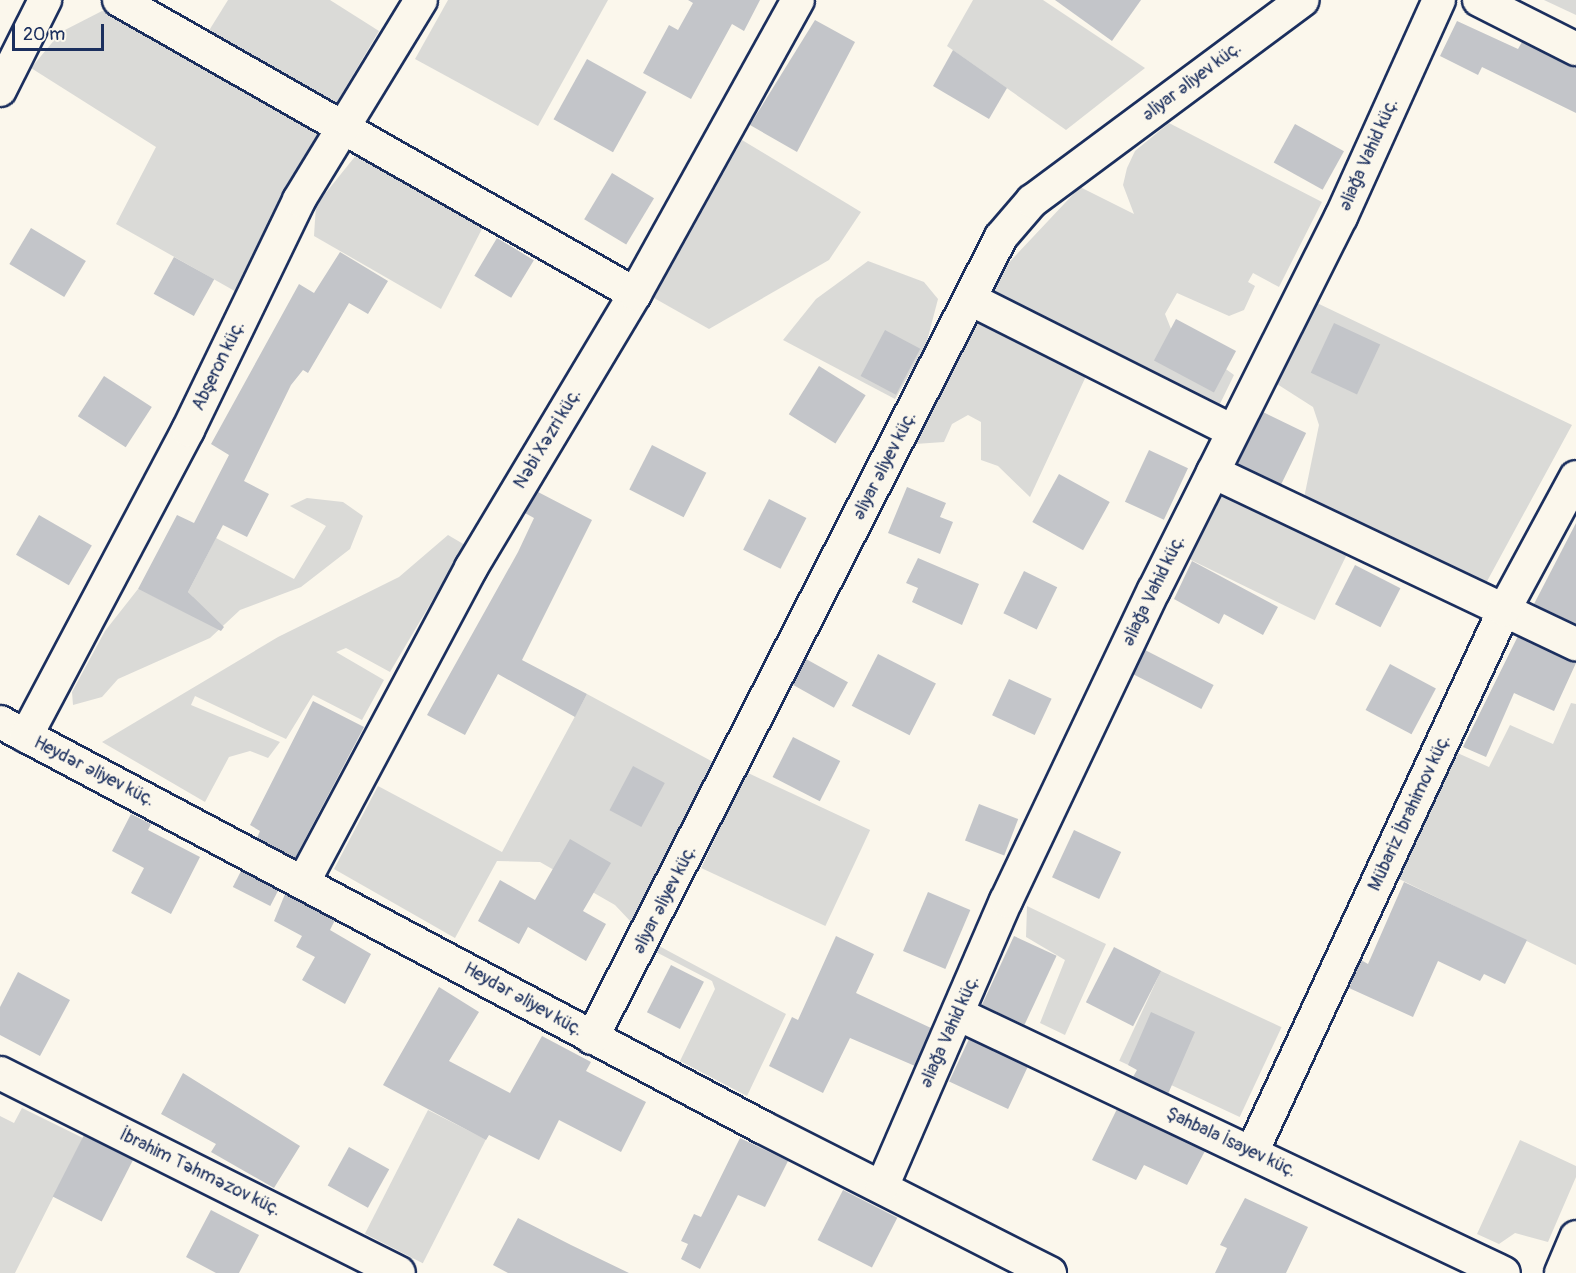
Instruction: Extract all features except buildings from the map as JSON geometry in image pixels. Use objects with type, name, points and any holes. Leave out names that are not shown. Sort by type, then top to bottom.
[{"type":"street","points":[[0,90],[45,0]]},
{"type":"street","points":[[119,0],[342,130],[634,294]]},
{"type":"street","name":"Abşeron küç.","points":[[13,729],[188,430],[299,200],[421,0]]},
{"type":"street","name":"Nəbi Xəzri küç.","points":[[304,881],[471,568],[634,294],[798,0]]},
{"type":"street","name":"Əliyar Əliyev küç.","points":[[592,1038],[1001,237],[1032,201],[1303,0]]},
{"type":"street","name":"Əliağa Vahid küç.","points":[[882,1187],[1021,869],[1213,471],[1341,217],[1439,0]]},
{"type":"street","points":[[1479,0],[1576,49]]},
{"type":"street","points":[[970,299],[1233,431]]},
{"type":"street","points":[[1213,471],[1576,644]]},
{"type":"street","name":"Mübariz İbrahimov küç.","points":[[1252,1152],[1504,610],[1576,477]]},
{"type":"street","name":"Heydər Əliyev küç.","points":[[13,729],[304,881],[592,1038],[1050,1273]]},
{"type":"street","name":"Şahbala İsayev küç.","points":[[958,1014],[1504,1273]]},
{"type":"street","name":"İbrahim Təhməzov küç.","points":[[0,1073],[399,1273]]},
{"type":"street","points":[[1561,1273],[1576,1237]]},
{"type":"shaded area","points":[[228,0],[330,0],[379,31],[331,112],[205,37]]},
{"type":"shaded area","points":[[448,0],[608,0],[538,126],[415,59]]},
{"type":"shaded area","points":[[973,0],[1043,0],[1145,68],[1066,130],[947,46]]},
{"type":"shaded area","points":[[1544,0],[1576,0],[1576,15]]},
{"type":"shaded area","points":[[102,11],[320,133],[240,294],[116,224],[156,147],[31,68],[61,32]]},
{"type":"shaded area","points":[[1169,123],[1322,202],[1279,287],[1253,273],[1248,282],[1255,286],[1244,310],[1229,316],[1177,293],[1165,314],[1171,329],[1234,375],[1217,410],[986,287],[1080,187],[1134,214],[1123,185],[1127,168],[1135,151]]},
{"type":"shaded area","points":[[742,140],[861,212],[829,260],[709,329],[654,298]]},
{"type":"shaded area","points":[[357,154],[484,225],[441,309],[314,236],[316,205]]},
{"type":"shaded area","points":[[868,261],[924,282],[938,299],[926,345],[895,399],[783,340],[816,299]]},
{"type":"shaded area","points":[[1317,303],[1572,425],[1485,585],[1304,498],[1319,425],[1313,407],[1277,384]]},
{"type":"shaded area","points":[[973,317],[1087,374],[1030,497],[998,466],[981,460],[981,422],[968,415],[952,424],[944,442],[915,444]]},
{"type":"shaded area","points":[[1216,492],[1346,556],[1315,620],[1184,557]]},
{"type":"shaded area","points":[[307,498],[343,502],[363,516],[350,549],[301,587],[240,610],[210,638],[118,679],[102,697],[73,705],[72,692],[105,631],[138,589],[185,612],[193,597],[188,592],[216,538],[294,579],[326,526],[290,506]]},
{"type":"shaded area","points":[[448,535],[465,545],[390,672],[346,648],[336,652],[384,680],[362,720],[313,695],[286,739],[195,696],[191,705],[280,742],[268,758],[250,751],[229,757],[205,802],[102,742],[278,637],[399,577]]},
{"type":"shaded area","points":[[587,694],[715,763],[632,923],[615,905],[540,862],[497,861],[455,938],[334,869],[378,786],[502,852]]},
{"type":"shaded area","points":[[1571,703],[1576,704],[1576,965],[1397,878],[1453,751],[1489,767],[1510,725],[1553,744]]},
{"type":"shaded area","points":[[746,772],[870,830],[825,926],[701,868]]},
{"type":"shaded area","points":[[1027,906],[1106,944],[1065,1035],[1040,1023],[1065,960],[1026,937]]},
{"type":"shaded area","points":[[659,946],[786,1014],[747,1096],[680,1061],[715,989],[712,981],[656,952]]},
{"type":"shaded area","points":[[1161,971],[1282,1027],[1240,1117],[1119,1061]]},
{"type":"shaded area","points":[[22,1108],[83,1138],[15,1273],[0,1273],[0,1116],[14,1123]]},
{"type":"shaded area","points":[[428,1110],[486,1140],[423,1263],[365,1234]]},
{"type":"shaded area","points":[[1520,1140],[1576,1166],[1576,1177],[1548,1242],[1515,1233],[1499,1244],[1477,1234]]}]
